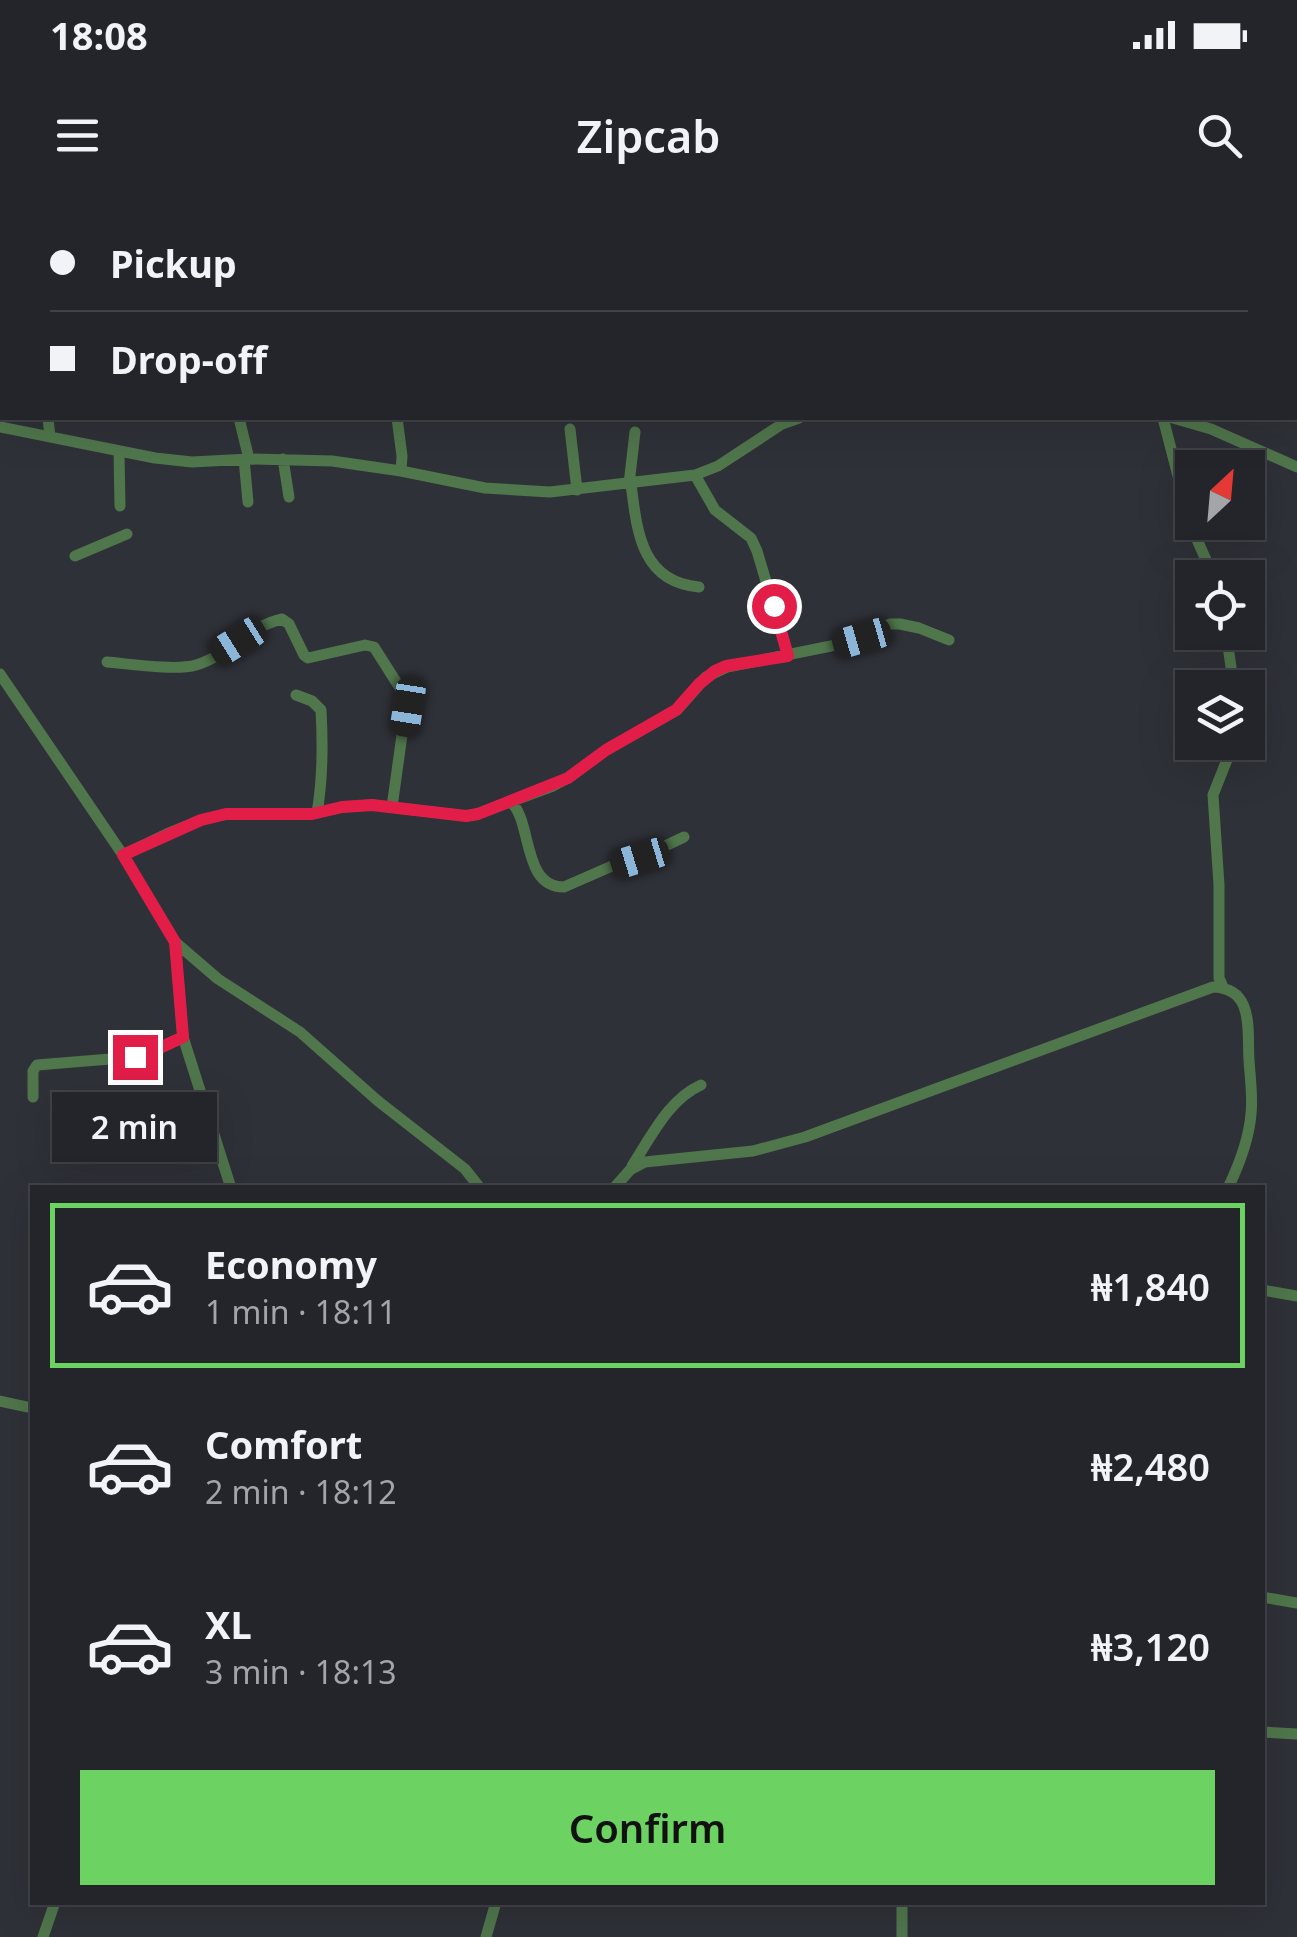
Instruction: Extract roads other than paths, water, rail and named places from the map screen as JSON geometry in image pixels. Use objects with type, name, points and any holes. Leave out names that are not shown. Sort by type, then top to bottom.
[{"type":"street","points":[[48,420],[50,437]]},
{"type":"street","points":[[239,420],[248,502]]},
{"type":"street","points":[[397,420],[402,471]]},
{"type":"street","points":[[0,427],[119,452],[192,462],[332,461],[517,492],[577,490],[695,475],[741,453],[793,420]]},
{"type":"street","points":[[1164,420],[1192,526],[1206,560]]},
{"type":"street","points":[[1180,420],[1211,429],[1297,467]]},
{"type":"street","points":[[570,429],[577,490]]},
{"type":"street","points":[[634,432],[630,484],[637,534],[649,558],[674,583],[700,587]]},
{"type":"street","points":[[119,452],[120,506]]},
{"type":"street","points":[[283,459],[288,497]]},
{"type":"street","points":[[695,475],[715,510],[751,538],[788,656]]},
{"type":"street","points":[[75,556],[127,534]]},
{"type":"street","points":[[107,662],[198,665],[261,626],[282,620],[289,624],[308,658],[365,645],[374,647],[407,699],[392,807]]},
{"type":"street","points":[[123,855],[201,820],[226,814],[317,813],[372,805],[466,816],[568,778],[606,750],[676,710],[699,684],[726,666],[862,638],[890,624],[918,628],[949,640]]},
{"type":"street","points":[[0,674],[123,855],[175,942],[218,979],[300,1032],[378,1101],[465,1169],[478,1185]]},
{"type":"street","points":[[296,695],[312,701],[321,710],[322,783],[317,813]]},
{"type":"street","points":[[1223,987],[1213,795],[1227,760]]},
{"type":"street","points":[[510,800],[517,807],[530,856],[544,880],[556,887],[640,858],[684,837]]},
{"type":"street","points":[[175,942],[183,1037],[231,1185]]},
{"type":"street","points":[[630,1170],[659,1159],[753,1151],[805,1137],[1196,993],[1223,987],[1234,992],[1243,1004],[1249,1022],[1252,1113],[1245,1148],[1229,1185]]},
{"type":"street","points":[[33,1097],[36,1065],[135,1057],[183,1037]]},
{"type":"street","points":[[617,1185],[677,1100],[701,1085]]},
{"type":"street","points":[[1265,1291],[1297,1296]]},
{"type":"street","points":[[0,1401],[30,1408]]},
{"type":"street","points":[[1265,1598],[1297,1603]]},
{"type":"street","points":[[1265,1732],[1297,1734]]},
{"type":"street","points":[[43,1937],[54,1905]]},
{"type":"street","points":[[486,1937],[495,1905]]},
{"type":"street","points":[[902,1905],[902,1937]]}]
